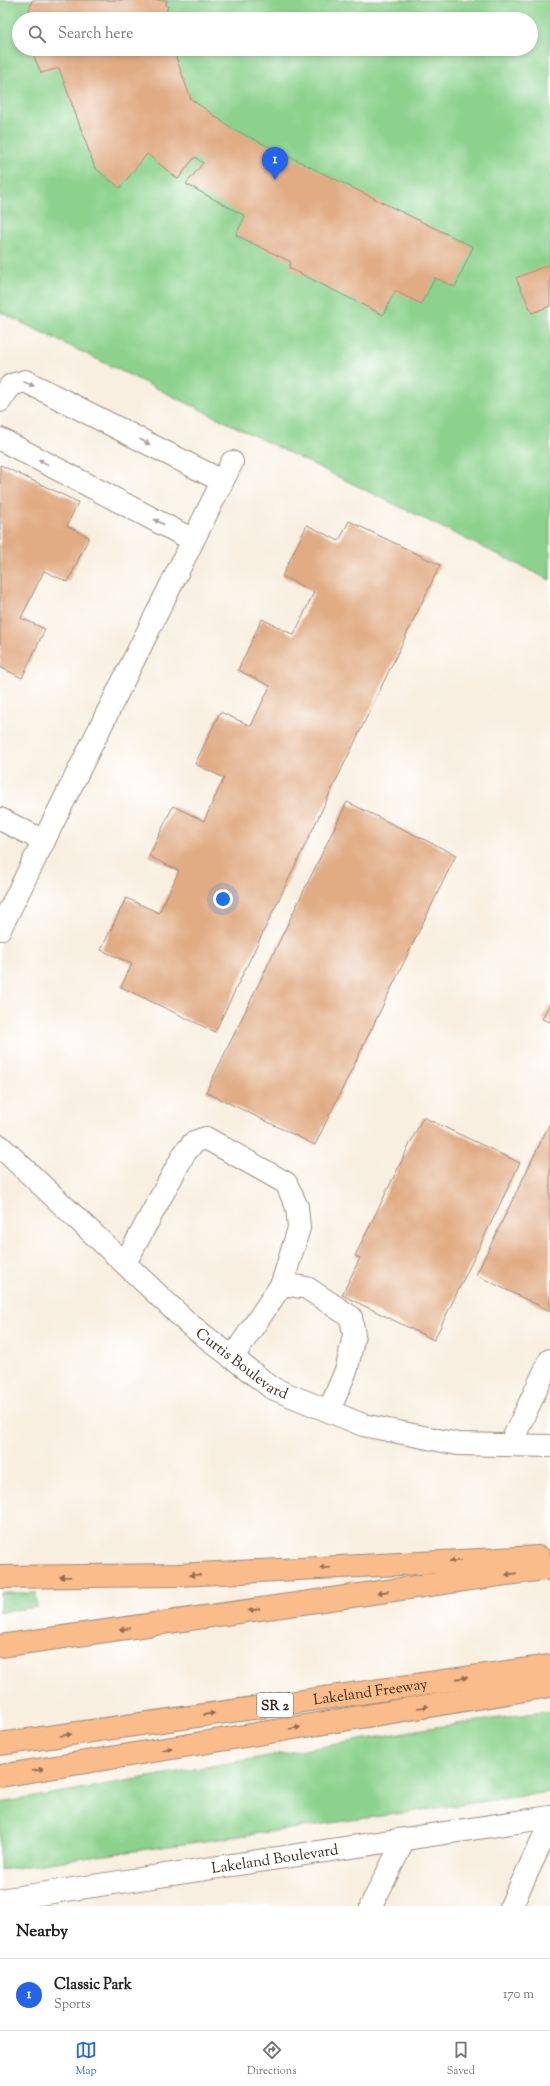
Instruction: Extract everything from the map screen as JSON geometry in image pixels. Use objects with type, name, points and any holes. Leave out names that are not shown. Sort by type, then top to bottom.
[{"type":"highway","points":[[0,1577],[178,1576],[550,1556]]},
{"type":"highway","points":[[0,1646],[550,1568]]},
{"type":"highway","name":"Lakeland Freeway","points":[[0,1744],[550,1666]]},
{"type":"highway","points":[[0,1776],[550,1686]]},
{"type":"street","points":[[0,401],[11,385],[24,381],[222,481]]},
{"type":"street","points":[[0,439],[193,540]]},
{"type":"street","points":[[2,918],[44,841],[232,462]]},
{"type":"street","points":[[0,819],[44,841]]},
{"type":"street","points":[[125,1263],[184,1154],[194,1142],[206,1138],[286,1183],[297,1207],[299,1228],[282,1284],[232,1358]]},
{"type":"street","name":"Curtis Boulevard","points":[[0,1146],[189,1324],[272,1388],[363,1425],[458,1444],[550,1446]]},
{"type":"street","points":[[282,1284],[307,1288],[351,1317],[354,1335],[347,1368],[329,1411]]},
{"type":"street","points":[[510,1445],[550,1360]]},
{"type":"street","name":"Lakeland Boulevard","points":[[0,1900],[550,1817]]},
{"type":"street","points":[[511,1906],[550,1824]]},
{"type":"street","points":[[371,1906],[404,1840]]},
{"type":"green space","points":[[0,0],[550,0],[550,580],[0,312]]},
{"type":"green space","points":[[0,1593],[36,1593],[37,1607],[0,1612]]},
{"type":"green space","points":[[550,1711],[550,1792],[0,1870],[0,1803],[429,1728]]},
{"type":"building","points":[[32,0],[167,0],[166,5],[168,6],[167,12],[29,12]]},
{"type":"building","points":[[34,56],[176,56],[191,99],[233,129],[473,247],[455,287],[435,278],[421,304],[395,291],[383,315],[289,268],[291,262],[236,235],[245,216],[186,184],[203,163],[195,157],[178,179],[147,154],[120,188],[95,168],[59,68],[41,73]]},
{"type":"building","points":[[550,264],[550,306],[532,313],[516,278]]},
{"type":"building","points":[[0,465],[78,502],[67,526],[89,537],[68,582],[44,571],[21,618],[45,629],[22,678],[0,667]]},
{"type":"building","points":[[349,521],[440,565],[215,1032],[121,987],[132,964],[101,950],[126,898],[159,913],[179,871],[149,856],[173,806],[204,821],[224,778],[195,764],[220,712],[251,726],[270,686],[238,670],[262,619],[294,635],[314,592],[282,576],[307,525],[339,541]]},
{"type":"building","points":[[347,802],[456,855],[315,1145],[206,1092]]},
{"type":"building","points":[[550,1003],[550,1022],[542,1019]]},
{"type":"building","points":[[423,1117],[520,1163],[434,1340],[342,1295],[360,1258],[355,1256]]},
{"type":"building","points":[[550,1123],[550,1311],[476,1275]]},
{"type":"place","name":"Classic Park","points":[[275,180]]}]
